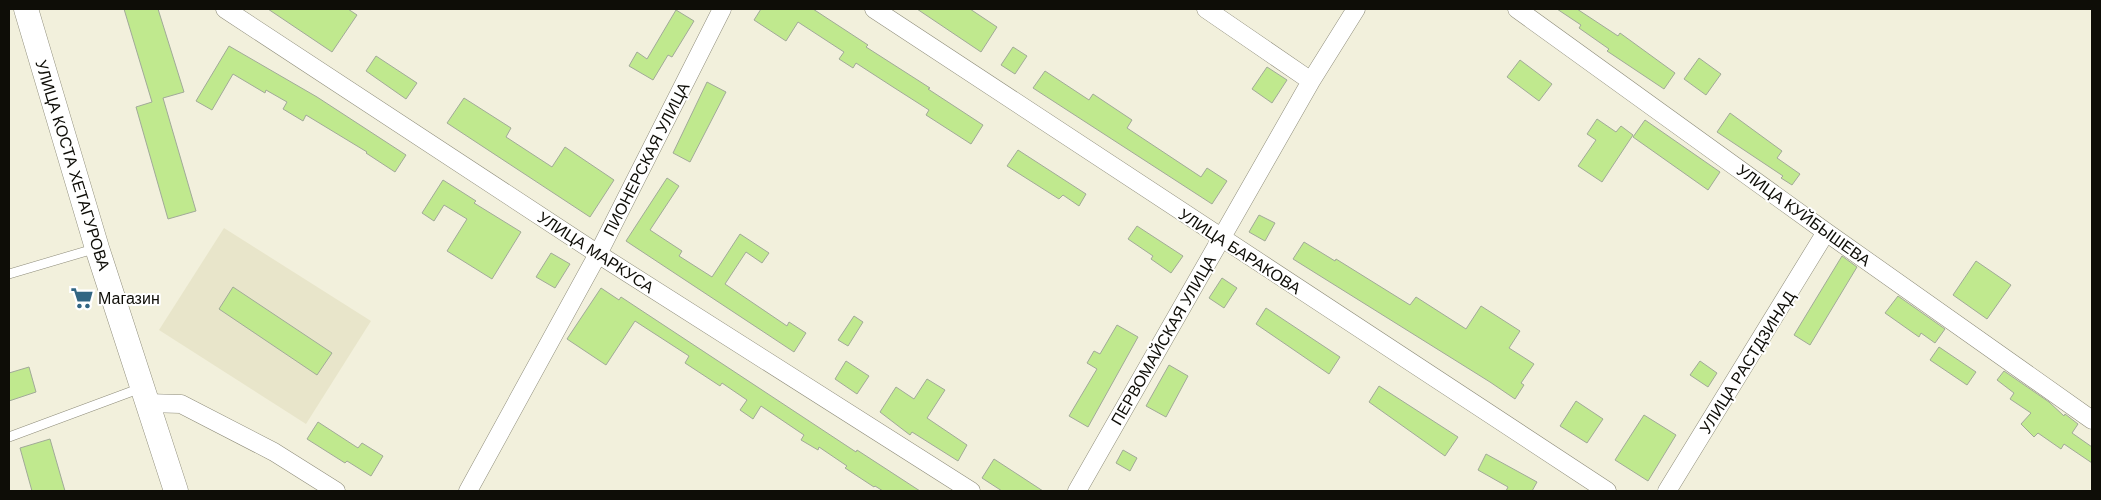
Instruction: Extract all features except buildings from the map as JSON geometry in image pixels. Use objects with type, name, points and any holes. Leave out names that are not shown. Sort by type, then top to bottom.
[{"type":"main road","name":"УЛИЦА КОСТА ХЕТАГУРОВА","points":[[26,9],[97,248],[176,491]]},
{"type":"street","name":"УЛИЦА МАРКУСА","points":[[225,9],[598,254],[971,491]]},
{"type":"street","name":"ПИОНЕРСКАЯ УЛИЦА","points":[[468,491],[598,254],[722,9]]},
{"type":"street","name":"УЛИЦА БАРАКОВА","points":[[874,9],[1607,491]]},
{"type":"street","points":[[1206,9],[1311,81]]},
{"type":"street","name":"ПЕРВОМАЙСКАЯ УЛИЦА","points":[[1077,491],[1311,81],[1356,9]]},
{"type":"street","name":"УЛИЦА КУЙБЫШЕВА","points":[[1517,9],[1826,232],[2092,420]]},
{"type":"street","name":"УЛИЦА РАСТДЗИНАД","points":[[1667,491],[1826,232]]},
{"type":"street","points":[[144,396],[181,404],[274,452],[336,491]]},
{"type":"lane","points":[[9,274],[97,248]]},
{"type":"lane","points":[[9,436],[144,396]]},
{"type":"shaded area","points":[[224,228],[371,321],[306,424],[159,330]]},
{"type":"place","name":"Магазин","points":[[82,298]]}]
